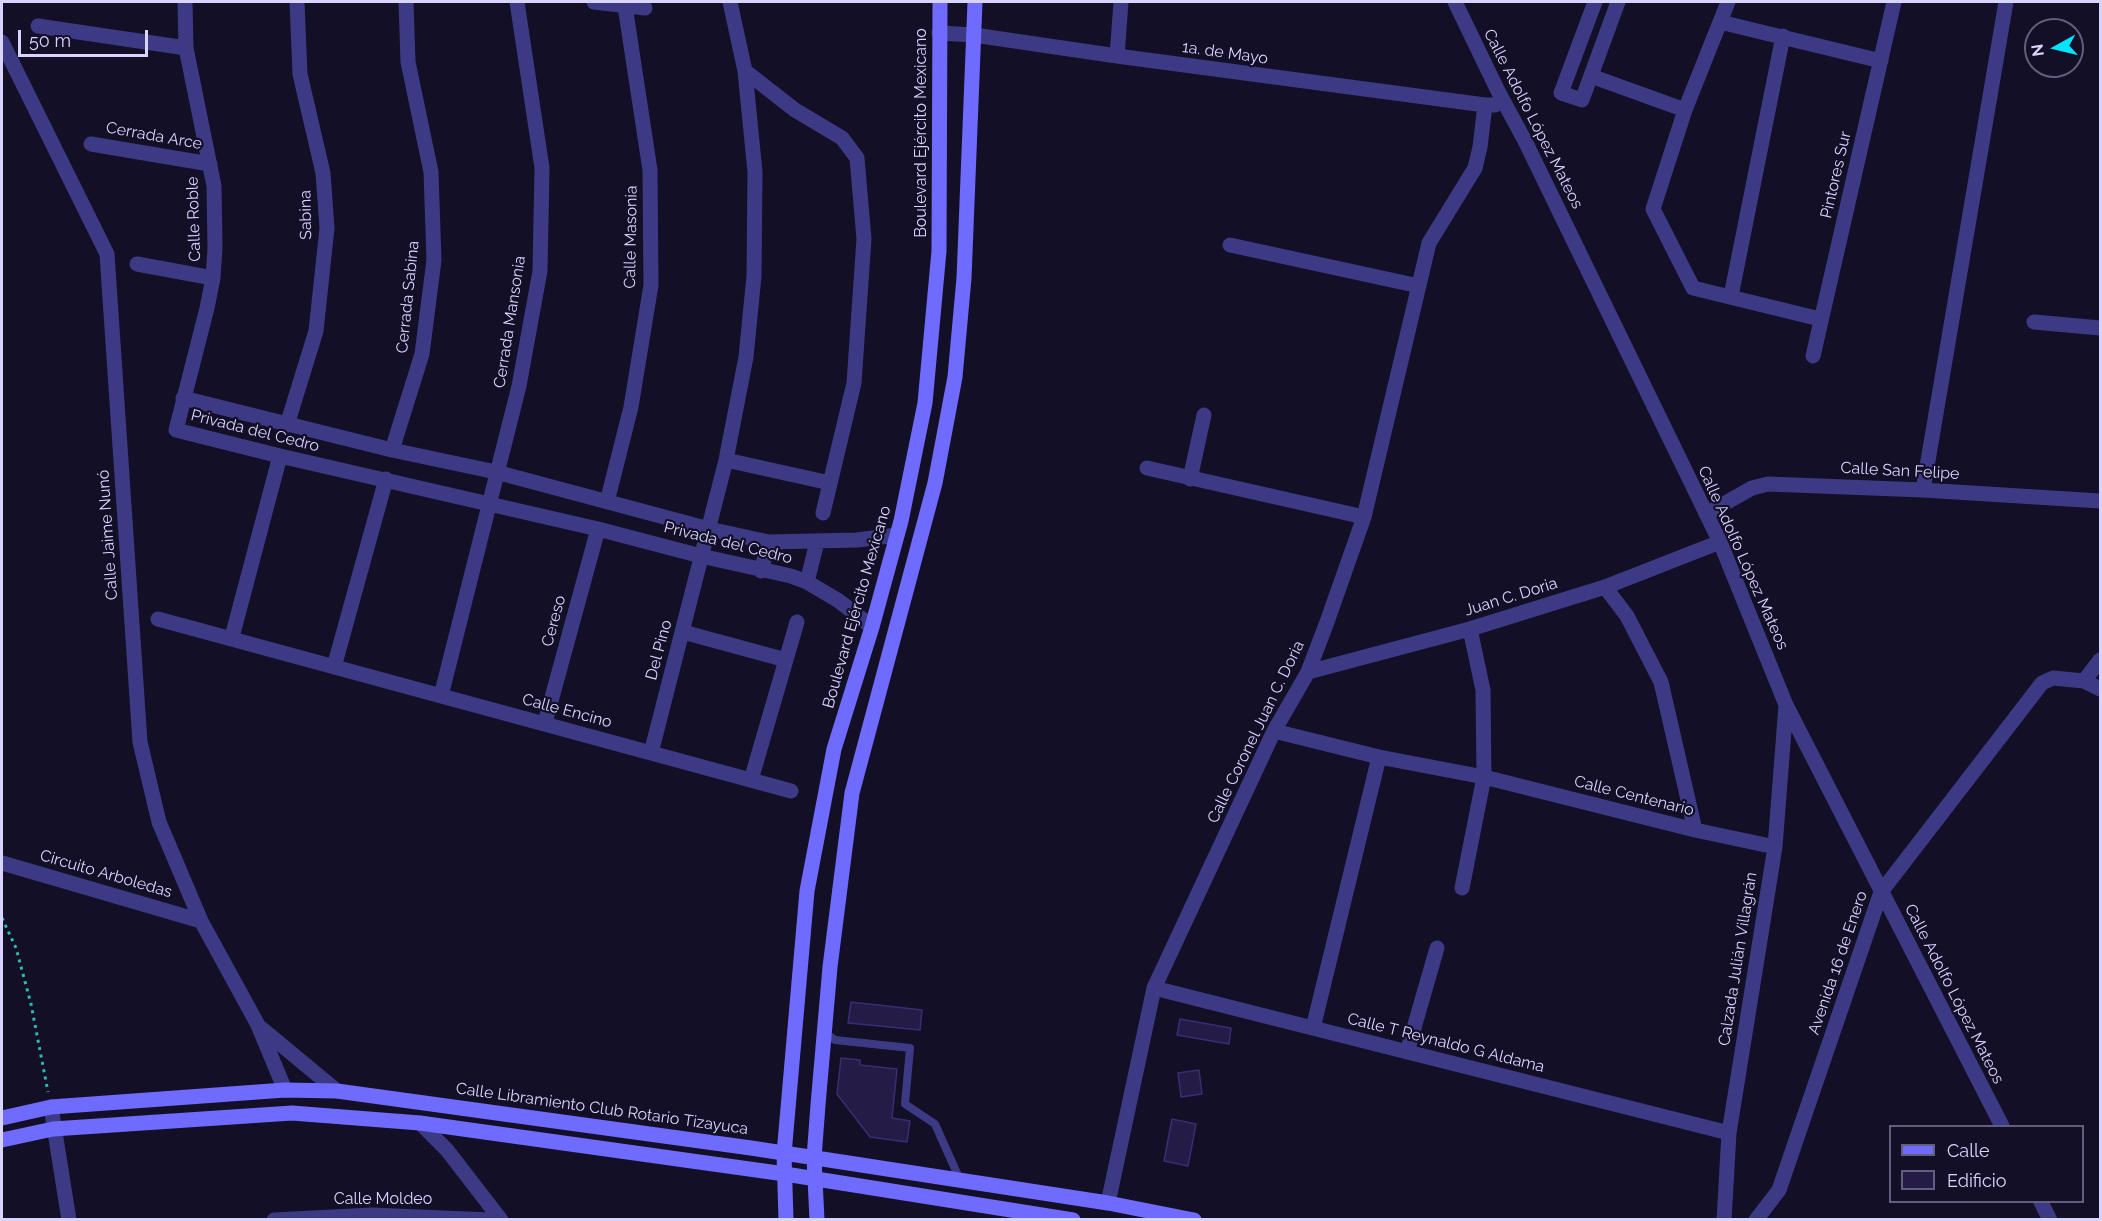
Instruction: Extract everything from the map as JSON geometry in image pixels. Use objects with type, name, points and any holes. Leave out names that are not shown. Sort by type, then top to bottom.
[{"type":"main road","name":"Boulevard Ejército Mexicano","points":[[786,1220],[784,1154],[807,891],[834,749],[872,627],[897,535],[925,403],[939,251],[940,2]]},
{"type":"main road","points":[[817,1220],[814,1158],[824,1032],[852,793],[935,483],[946,435],[955,377],[964,278],[975,2]]},
{"type":"main road","name":"Calle Libramiento Club Rotario Tizayuca","points":[[2,1118],[51,1107],[285,1090],[337,1091],[814,1158],[1108,1203],[1194,1220]]},
{"type":"main road","points":[[2,1140],[53,1129],[292,1113],[420,1123],[784,1174],[1073,1220]]},
{"type":"street","name":"Calle Roble","points":[[183,398],[213,278],[214,186],[186,48],[185,2]]},
{"type":"street","name":"Sabina","points":[[286,425],[316,331],[327,228],[323,173],[300,74],[297,2]]},
{"type":"street","name":"Cerrada Sabina","points":[[392,450],[422,354],[434,260],[431,171],[408,62],[406,2]]},
{"type":"street","name":"Cerrada Mansonia","points":[[490,504],[496,472],[519,386],[540,271],[542,168],[517,2]]},
{"type":"street","points":[[594,2],[645,8]]},
{"type":"street","name":"Privada del Cedro","points":[[709,529],[726,460],[746,357],[754,276],[755,172],[745,70],[730,2]]},
{"type":"street","points":[[1117,56],[1120,2]]},
{"type":"street","name":"Calle Adolfo López Mateos","points":[[1455,2],[1531,152],[1706,514],[1786,705],[2001,1125]]},
{"type":"street","points":[[1595,2],[1561,93],[1582,100],[1618,2]]},
{"type":"street","points":[[1728,2],[1685,110],[1653,209],[1693,288],[1820,319]]},
{"type":"street","name":"Pintores Sur","points":[[1813,356],[1894,2]]},
{"type":"street","points":[[1923,490],[2006,2]]},
{"type":"street","name":"Calle Masonia","points":[[607,501],[631,408],[651,285],[650,170],[626,6]]},
{"type":"street","points":[[1720,22],[1881,61]]},
{"type":"street","points":[[38,26],[186,48]]},
{"type":"street","name":"1a. de Mayo","points":[[939,33],[974,35],[1485,105],[1506,105]]},
{"type":"street","points":[[1731,296],[1783,36]]},
{"type":"street","name":"Calle Jaime Nunó","points":[[2,42],[107,254],[140,742],[159,822],[201,921],[258,1025],[285,1090]]},
{"type":"street","points":[[745,70],[795,110],[842,138],[857,159],[864,239],[854,383],[823,513]]},
{"type":"street","points":[[1591,76],[1685,110]]},
{"type":"street","name":"Calle Coronel Juan C. Doria","points":[[1108,1203],[1154,988],[1274,731],[1308,672],[1364,518],[1430,243],[1475,168],[1485,105]]},
{"type":"street","name":"Cerrada Arce","points":[[91,144],[210,164]]},
{"type":"street","points":[[1230,245],[1419,286]]},
{"type":"street","points":[[137,264],[213,278]]},
{"type":"street","points":[[2034,322],[2100,328]]},
{"type":"street","name":"Privada del Cedro","points":[[872,627],[807,582],[598,529],[176,430],[183,398],[286,425],[496,472],[709,529],[769,542],[817,543],[897,535]]},
{"type":"street","points":[[1190,479],[1204,416]]},
{"type":"street","points":[[232,637],[280,456]]},
{"type":"street","points":[[726,460],[830,483]]},
{"type":"street","points":[[1147,468],[1364,518]]},
{"type":"street","points":[[334,667],[386,479]]},
{"type":"street","name":"Calle San Felipe","points":[[1706,514],[1752,488],[1768,484],[1923,490],[2100,501]]},
{"type":"street","points":[[441,696],[490,504]]},
{"type":"street","name":"Cereso","points":[[544,723],[598,529]]},
{"type":"street","name":"Del Pino","points":[[651,753],[709,529]]},
{"type":"street","points":[[761,571],[769,542]]},
{"type":"street","name":"Juan C. Doria","points":[[1308,672],[1470,629],[1605,586],[1719,542]]},
{"type":"street","points":[[807,582],[817,543]]},
{"type":"street","points":[[1605,586],[1627,616],[1661,682],[1695,830]]},
{"type":"street","name":"Calle Encino","points":[[158,619],[232,637],[334,667],[791,791]]},
{"type":"street","points":[[751,780],[797,622]]},
{"type":"street","points":[[1462,888],[1484,777],[1483,690],[1470,629]]},
{"type":"street","points":[[683,632],[786,660]]},
{"type":"street","points":[[2100,660],[2084,681],[2100,689]]},
{"type":"street","name":"Avenida 16 de Enero","points":[[1756,1220],[1779,1190],[1881,892],[2042,683],[2052,678],[2084,681]]},
{"type":"street","name":"Calzada Julián Villagrán","points":[[1724,1220],[1729,1132],[1775,847],[1786,705]]},
{"type":"street","name":"Calle Centenario","points":[[1274,731],[1378,757],[1484,777],[1695,830],[1775,847]]},
{"type":"street","points":[[1313,1028],[1378,757]]},
{"type":"street","name":"Circuito Arboledas","points":[[2,863],[201,921]]},
{"type":"street","points":[[1407,1052],[1437,948]]},
{"type":"street","name":"Calle T Reynaldo G Aldama","points":[[1154,988],[1729,1132]]},
{"type":"street","name":"Calle Jaime Nunó","points":[[258,1025],[337,1091]]},
{"type":"street","points":[[51,1107],[69,1220]]},
{"type":"street","points":[[420,1123],[447,1150],[501,1220]]},
{"type":"street","points":[[2042,1203],[2050,1220]]},
{"type":"street","name":"Calle Moldeo","points":[[274,1220],[372,1215],[491,1220]]},
{"type":"lane","points":[[824,1032],[835,1040],[910,1048],[905,1104],[935,1124],[960,1180]]},
{"type":"path","points":[[2,918],[16,948],[31,1004],[51,1107]]},
{"type":"building","points":[[851,1002],[922,1010],[920,1030],[848,1023]]},
{"type":"building","points":[[1180,1019],[1231,1028],[1229,1044],[1177,1035]]},
{"type":"building","points":[[841,1058],[860,1060],[860,1065],[897,1069],[892,1118],[910,1121],[907,1142],[870,1137],[837,1094]]},
{"type":"building","points":[[1199,1070],[1202,1094],[1181,1097],[1178,1073]]},
{"type":"building","points":[[1172,1119],[1196,1124],[1188,1166],[1164,1161]]}]
